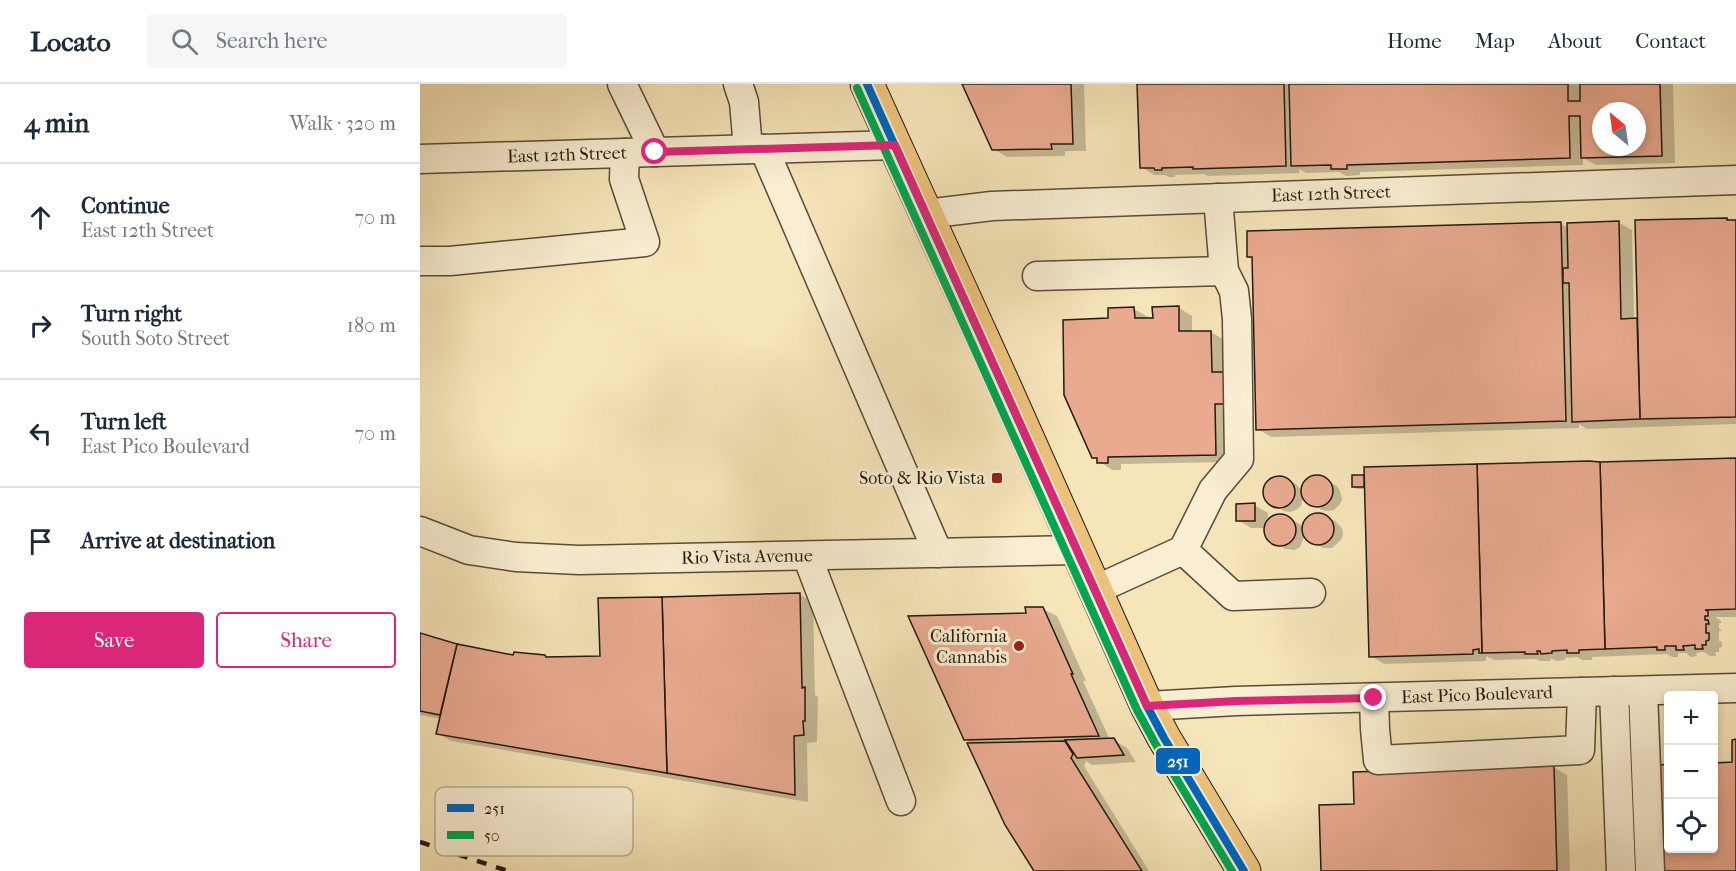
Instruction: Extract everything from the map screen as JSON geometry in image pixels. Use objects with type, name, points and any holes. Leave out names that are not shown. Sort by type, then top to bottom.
[{"type":"main road","points":[[867,84],[1147,706],[1176,759],[1244,871]]},
{"type":"street","points":[[622,84],[655,152]]},
{"type":"street","points":[[738,84],[756,149],[938,553]]},
{"type":"street","name":"East 12th Street","points":[[420,159],[895,145]]},
{"type":"street","points":[[420,261],[450,261],[645,242],[624,179],[625,153]]},
{"type":"street","name":"East 12th Street","points":[[926,214],[992,206],[1736,180]]},
{"type":"street","points":[[1095,590],[1184,550],[1212,490],[1239,459],[1237,319],[1234,291],[1224,270],[1218,198]]},
{"type":"street","points":[[1037,276],[1224,270]]},
{"type":"street","name":"Rio Vista Avenue","points":[[420,531],[469,550],[516,557],[579,560],[1077,550]]},
{"type":"street","points":[[1184,550],[1233,596],[1311,593]]},
{"type":"street","points":[[807,556],[901,801]]},
{"type":"street","name":"East Pico Boulevard","points":[[1147,706],[1236,701],[1736,688]]},
{"type":"street","points":[[1614,691],[1621,871]]},
{"type":"street","points":[[1643,691],[1650,871]]},
{"type":"street","points":[[1374,698],[1378,760],[1580,750],[1582,692]]},
{"type":"building","points":[[962,84],[1071,84],[1073,144],[1051,144],[1052,149],[992,150]]},
{"type":"building","points":[[1137,84],[1284,84],[1286,166],[1162,168],[1162,170],[1140,168]]},
{"type":"building","points":[[1289,84],[1568,84],[1568,101],[1580,101],[1580,84],[1660,84],[1662,156],[1581,158],[1580,116],[1569,116],[1570,158],[1347,165],[1347,169],[1331,169],[1331,165],[1291,166]]},
{"type":"building","points":[[1727,218],[1727,220],[1736,220],[1736,417],[1640,419],[1635,220]]},
{"type":"building","points":[[1619,221],[1621,319],[1637,318],[1640,419],[1572,422],[1569,283],[1563,283],[1563,268],[1568,268],[1567,223]]},
{"type":"building","points":[[1561,222],[1566,421],[1256,430],[1252,257],[1247,257],[1247,231]]},
{"type":"building","points":[[1179,306],[1179,331],[1211,331],[1212,372],[1230,372],[1230,404],[1215,404],[1216,455],[1108,457],[1108,463],[1097,463],[1097,458],[1092,458],[1064,395],[1063,320],[1108,318],[1108,308],[1134,307],[1135,318],[1153,318],[1152,307]]},
{"type":"building","points":[[1736,458],[1736,609],[1705,610],[1708,611],[1705,620],[1708,620],[1709,624],[1706,624],[1706,633],[1709,633],[1709,640],[1706,641],[1706,645],[1702,645],[1703,649],[1695,649],[1695,645],[1683,646],[1684,650],[1676,650],[1676,646],[1665,646],[1665,650],[1657,650],[1657,647],[1605,649],[1600,462]]},
{"type":"building","points":[[1600,462],[1605,649],[1579,650],[1579,653],[1567,653],[1567,650],[1541,654],[1540,651],[1537,651],[1538,654],[1482,653],[1477,464]]},
{"type":"building","points":[[1477,464],[1482,653],[1479,653],[1479,649],[1473,650],[1473,654],[1369,657],[1364,467]]},
{"type":"building","points":[[1317,475],[1328,480],[1333,491],[1328,502],[1317,507],[1306,502],[1301,491],[1306,480]]},
{"type":"building","points":[[1352,475],[1364,475],[1364,487],[1352,487]]},
{"type":"building","points":[[1279,476],[1290,481],[1295,492],[1290,503],[1279,508],[1268,503],[1263,492],[1268,481]]},
{"type":"building","points":[[1255,503],[1255,521],[1236,521],[1236,504]]},
{"type":"building","points":[[1318,513],[1329,518],[1334,529],[1329,540],[1318,545],[1307,540],[1302,529],[1307,518]]},
{"type":"building","points":[[1280,514],[1291,519],[1296,530],[1291,541],[1280,546],[1269,541],[1264,530],[1269,519]]},
{"type":"building","points":[[800,593],[805,721],[803,721],[804,735],[794,736],[795,795],[667,773],[662,597]]},
{"type":"building","points":[[662,597],[667,773],[436,734],[457,644],[513,655],[514,652],[545,655],[546,657],[600,656],[598,598]]},
{"type":"building","points":[[1025,607],[1043,607],[1099,736],[964,740],[908,616],[1026,613]]},
{"type":"building","points":[[420,633],[457,644],[440,715],[420,711]]},
{"type":"building","points":[[1114,738],[1124,755],[1077,758],[1065,740]]},
{"type":"building","points":[[1736,739],[1736,871],[1663,871],[1660,765],[1664,764],[1664,853],[1718,853],[1718,763],[1732,762],[1732,740]]},
{"type":"building","points":[[1065,741],[1073,754],[1071,758],[1142,871],[1034,871],[1005,825],[967,743]]},
{"type":"building","points":[[1554,766],[1557,871],[1321,871],[1319,805],[1354,804],[1353,772]]},
{"type":"railway","points":[[420,842],[435,847]]},
{"type":"railway","points":[[462,856],[508,871]]},
{"type":"transit line","name":"251","points":[[867,84],[1147,706],[1244,871]]},
{"type":"transit line","name":"50","points":[[857,88],[1137,710],[1232,871]]},
{"type":"place","name":"Soto & Rio Vista","points":[[997,478]]},
{"type":"place","name":"California Cannabis","points":[[1019,646]]},
{"type":"route","points":[[655,152],[895,145],[1147,706],[1236,701],[1374,698]]}]
